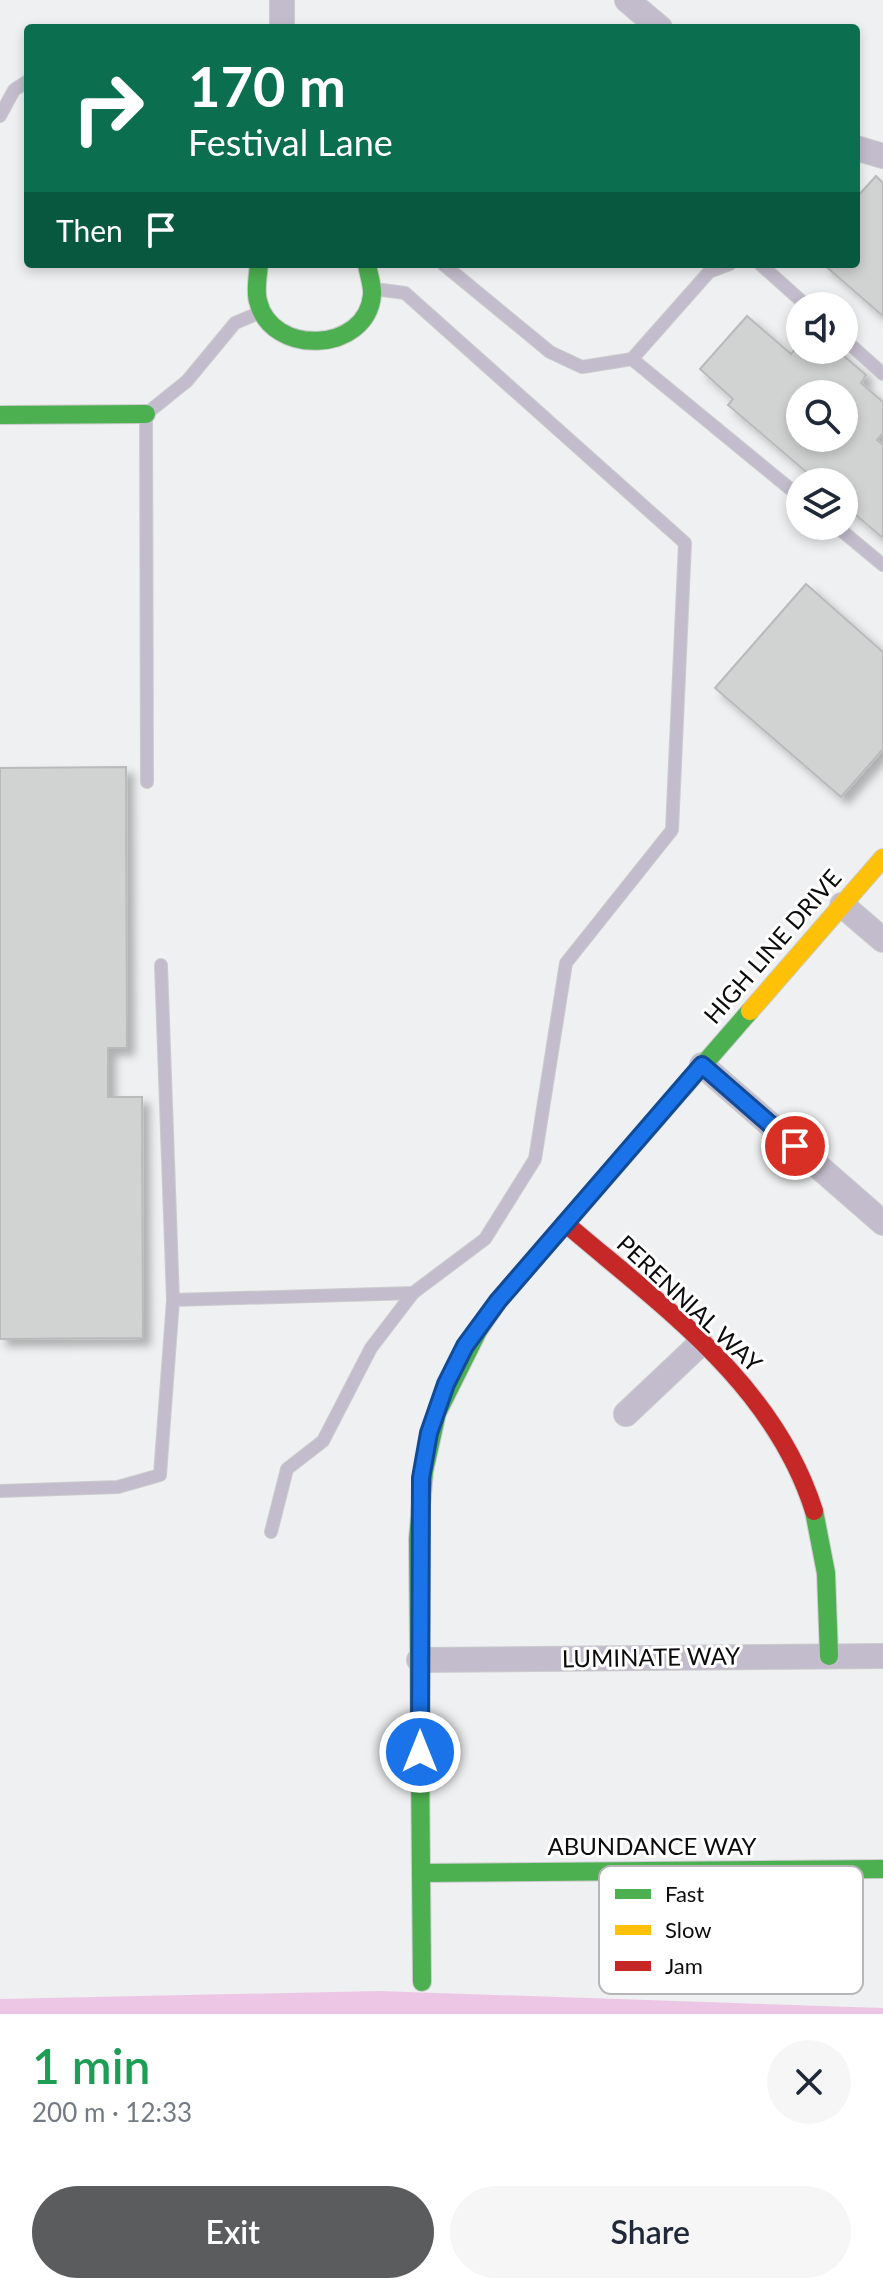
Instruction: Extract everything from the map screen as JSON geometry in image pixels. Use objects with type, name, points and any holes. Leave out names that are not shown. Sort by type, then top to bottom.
[{"type":"street","points":[[282,0],[282,24]]},
{"type":"street","points":[[627,0],[655,24]]},
{"type":"street","points":[[860,149],[883,156]]},
{"type":"street","points":[[258,268],[255,280],[261,312],[284,337],[317,344],[349,332],[369,305],[372,289],[368,268]]},
{"type":"street","points":[[0,415],[146,414]]},
{"type":"street","name":"HIGH LINE DRIVE","points":[[422,1982],[421,1478],[429,1433],[446,1384],[465,1346],[498,1301],[883,858]]},
{"type":"street","points":[[842,905],[883,940]]},
{"type":"street","points":[[702,1065],[883,1223]]},
{"type":"street","name":"PERENNIAL WAY","points":[[565,1223],[701,1343],[756,1400],[786,1446],[808,1492],[828,1590],[829,1656]]},
{"type":"street","points":[[626,1414],[701,1343]]},
{"type":"street","name":"LUMINATE WAY","points":[[419,1660],[883,1656]]},
{"type":"street","name":"ABUNDANCE WAY","points":[[863,1869],[883,1869]]},
{"type":"street","name":"ABUNDANCE WAY","points":[[421,1873],[599,1871]]},
{"type":"lane","points":[[0,116],[14,90],[24,84]]},
{"type":"lane","points":[[448,268],[550,352],[582,367],[632,359],[709,272],[720,268]]},
{"type":"lane","points":[[764,268],[791,292]]},
{"type":"lane","points":[[271,1532],[287,1469],[323,1441],[371,1348],[413,1293],[485,1239],[535,1159],[566,963],[672,830],[685,543],[405,293],[372,289]]},
{"type":"lane","points":[[147,782],[146,414],[187,381],[235,323],[261,312]]},
{"type":"lane","points":[[858,352],[883,374]]},
{"type":"lane","points":[[632,359],[786,486]]},
{"type":"lane","points":[[853,540],[883,565]]},
{"type":"lane","points":[[0,1491],[118,1487],[160,1475],[173,1300],[161,965]]},
{"type":"lane","points":[[173,1300],[413,1293]]},
{"type":"shaded area","points":[[379,1991],[883,2008],[883,2014],[0,2014],[0,1999]]},
{"type":"building","points":[[876,176],[883,183],[883,316],[828,268],[860,268],[860,194]]},
{"type":"building","points":[[747,316],[786,350],[786,364],[853,364],[866,375],[861,383],[883,402],[883,433],[877,440],[883,445],[883,538],[858,517],[858,468],[802,468],[728,405],[733,399],[700,369]]},
{"type":"building","points":[[806,584],[883,652],[883,749],[841,797],[715,688]]},
{"type":"building","points":[[126,767],[127,1048],[108,1048],[108,1097],[142,1097],[143,1338],[0,1339],[0,768]]},
{"type":"traffic: fast","points":[[259,268],[257,297],[266,319],[281,332],[298,339],[318,341],[337,337],[354,328],[366,314],[372,295],[368,268]]},
{"type":"traffic: fast","points":[[0,415],[146,414]]},
{"type":"traffic: fast","points":[[422,1982],[418,1539],[424,1471],[437,1413],[478,1331],[498,1301],[750,1011]]},
{"type":"traffic: fast","points":[[814,1511],[826,1573],[829,1656]]},
{"type":"traffic: fast","points":[[863,1869],[883,1869]]},
{"type":"traffic: fast","points":[[421,1873],[599,1871]]},
{"type":"traffic: slow","points":[[750,1011],[883,858]]},
{"type":"traffic: jam","points":[[565,1223],[676,1317],[743,1386],[772,1424],[796,1466],[814,1511]]},
{"type":"route","points":[[420,1752],[418,1539],[421,1478],[429,1433],[446,1384],[465,1346],[498,1301],[702,1065],[795,1146]]}]
